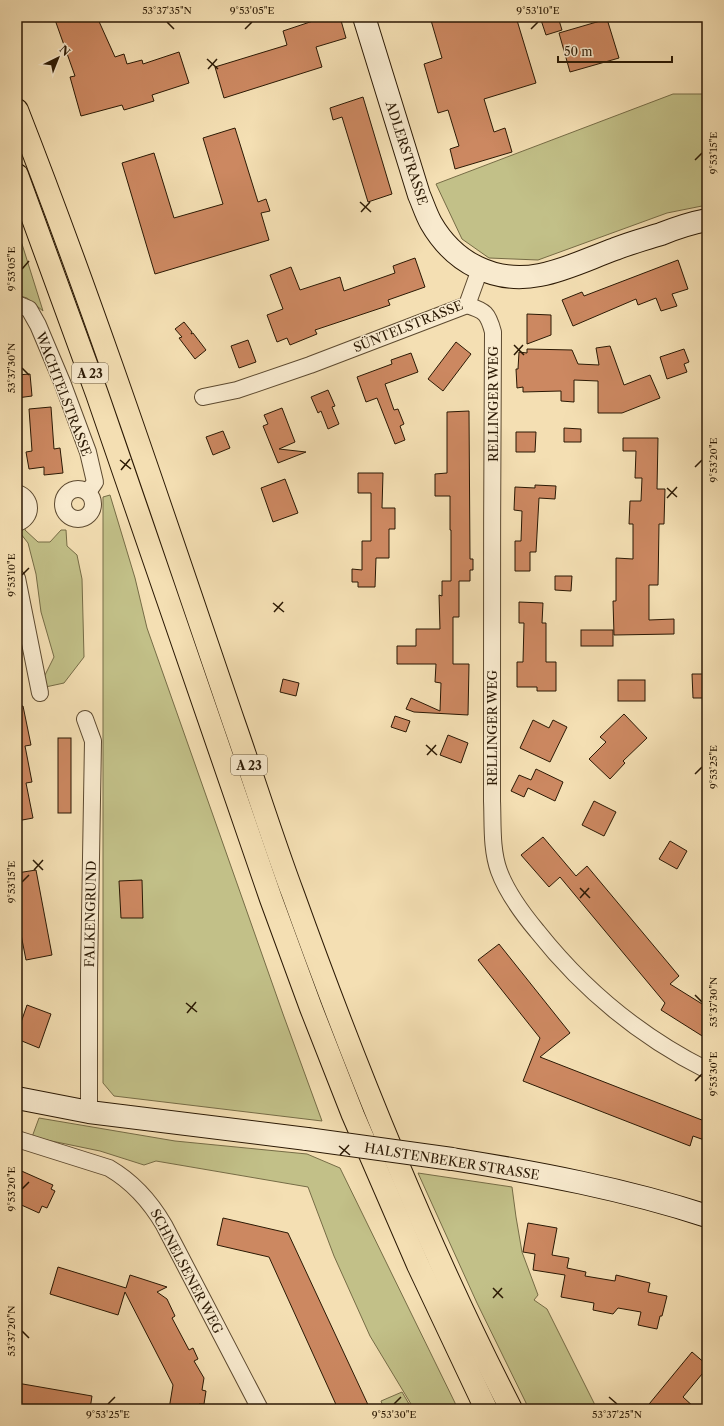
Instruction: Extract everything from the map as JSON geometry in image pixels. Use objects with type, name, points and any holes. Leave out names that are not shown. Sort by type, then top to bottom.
[{"type":"highway","name":"A 23","points":[[17,110],[46,182],[120,387],[290,884],[332,1000],[375,1109],[439,1260],[511,1409]]},
{"type":"highway","name":"A 23","points":[[17,175],[97,394],[268,892],[311,1008],[353,1115],[418,1265],[486,1409]]},
{"type":"street","name":"ADLERSTRASSE","points":[[364,17],[419,195],[430,223],[446,244],[463,260],[480,269]]},
{"type":"street","points":[[480,269],[504,276],[523,277],[541,275],[686,225],[707,220]]},
{"type":"street","name":"SÜNTELSTRASSE","points":[[203,397],[245,388],[310,365],[467,305],[480,269]]},
{"type":"street","name":"WACHTELSTRASSE","points":[[17,304],[29,310],[38,325],[62,382],[88,452],[95,482],[88,492]]},
{"type":"street","name":"RELLINGER WEG","points":[[467,305],[479,310],[489,319],[493,332],[492,826],[495,854],[499,870],[510,894],[524,915],[554,953],[588,987],[646,1035],[686,1060],[707,1070]]},
{"type":"street","points":[[17,493],[23,495],[29,508],[26,517],[17,523]]},
{"type":"street","points":[[17,578],[40,693]]},
{"type":"street","name":"FALKENGRUND","points":[[85,718],[93,741],[88,975],[94,1112]]},
{"type":"street","points":[[17,1098],[94,1112]]},
{"type":"street","name":"HALSTENBEKER STRASSE","points":[[94,1112],[307,1139],[521,1170],[658,1201],[707,1216]]},
{"type":"street","name":"SCHNELSENER WEG","points":[[17,1139],[109,1168],[120,1175],[141,1193],[154,1208],[164,1225],[260,1409]]},
{"type":"shaded area","points":[[673,94],[707,94],[707,205],[667,213],[538,260],[489,258],[462,239],[436,184]]},
{"type":"shaded area","points":[[17,228],[43,311],[27,298],[17,295]]},
{"type":"shaded area","points":[[110,495],[135,578],[147,628],[322,1121],[114,1096],[103,1083],[103,497]]},
{"type":"shaded area","points":[[26,523],[25,530],[38,542],[50,542],[61,530],[66,530],[67,546],[77,555],[82,579],[84,657],[64,683],[41,688],[44,677],[54,657],[41,612],[36,574],[28,543],[17,529]]},
{"type":"shaded area","points":[[39,1118],[175,1141],[307,1154],[340,1168],[458,1409],[414,1409],[370,1336],[334,1256],[308,1187],[156,1161],[144,1165],[100,1151],[32,1137]]},
{"type":"shaded area","points":[[418,1173],[512,1187],[522,1252],[538,1295],[534,1300],[547,1309],[597,1409],[529,1409],[477,1303]]},
{"type":"shaded area","points":[[402,1392],[412,1409],[384,1409],[381,1401]]},
{"type":"building","points":[[54,17],[97,17],[115,57],[124,54],[127,64],[142,60],[143,64],[179,52],[189,83],[152,95],[154,101],[124,110],[122,105],[81,116],[70,77],[75,76]]},
{"type":"building","points":[[319,17],[340,17],[346,38],[316,47],[322,67],[224,98],[215,67],[287,45],[283,31],[319,19]]},
{"type":"building","points":[[430,17],[516,17],[536,83],[484,99],[494,132],[505,128],[512,152],[455,169],[450,149],[459,146],[448,110],[438,113],[424,64],[442,58]]},
{"type":"building","points":[[540,17],[558,17],[562,30],[546,35]]},
{"type":"building","points":[[607,19],[619,58],[570,72],[559,33]]},
{"type":"building","points":[[363,97],[392,194],[368,202],[342,117],[333,120],[330,108]]},
{"type":"building","points":[[235,128],[258,202],[266,199],[270,211],[261,213],[269,240],[155,274],[122,163],[154,153],[174,218],[223,204],[203,138]]},
{"type":"building","points":[[415,258],[425,287],[388,300],[390,305],[315,330],[317,334],[290,345],[287,338],[277,342],[267,315],[283,309],[270,275],[291,267],[300,290],[340,277],[344,291],[395,273],[393,266]]},
{"type":"building","points":[[678,260],[688,289],[672,294],[677,306],[661,311],[656,298],[638,305],[636,299],[573,326],[562,300],[582,292],[584,296]]},
{"type":"building","points":[[527,314],[551,315],[551,335],[527,344]]},
{"type":"building","points":[[184,322],[192,332],[191,334],[193,333],[206,350],[195,359],[179,338],[182,337],[175,329]]},
{"type":"building","points":[[248,340],[256,362],[239,368],[231,346]]},
{"type":"building","points":[[456,342],[471,354],[443,391],[428,379]]},
{"type":"building","points":[[610,346],[624,385],[650,375],[660,398],[622,413],[598,413],[598,381],[574,380],[574,402],[561,401],[561,391],[523,392],[523,387],[517,388],[516,369],[518,369],[519,352],[527,353],[527,349],[572,350],[578,364],[599,365],[596,348]]},
{"type":"building","points":[[684,349],[689,362],[684,364],[687,372],[667,379],[660,357]]},
{"type":"building","points":[[411,353],[418,372],[385,384],[394,410],[398,409],[404,424],[400,426],[405,440],[395,444],[377,398],[366,402],[357,377],[392,364],[391,360]]},
{"type":"building","points":[[30,374],[32,396],[17,398],[17,375]]},
{"type":"building","points":[[328,390],[335,406],[332,407],[339,424],[328,429],[321,411],[318,413],[311,397]]},
{"type":"building","points":[[51,407],[54,449],[60,448],[63,473],[44,475],[44,467],[29,469],[26,452],[32,451],[29,409]]},
{"type":"building","points":[[282,408],[295,442],[279,449],[306,452],[278,463],[263,426],[268,424],[264,415]]},
{"type":"building","points":[[469,411],[470,559],[473,559],[473,570],[470,570],[470,581],[459,581],[459,617],[453,617],[453,664],[469,664],[468,715],[414,712],[406,709],[411,698],[440,711],[441,683],[435,682],[436,664],[397,664],[397,646],[416,646],[416,629],[440,629],[439,595],[442,596],[442,581],[451,581],[450,496],[435,496],[435,474],[447,473],[447,412]]},
{"type":"building","points":[[564,428],[581,429],[581,442],[564,442]]},
{"type":"building","points":[[223,431],[230,448],[213,455],[206,437]]},
{"type":"building","points":[[516,432],[536,432],[535,452],[516,452]]},
{"type":"building","points":[[623,438],[658,438],[657,489],[665,489],[664,524],[659,524],[658,585],[649,585],[649,620],[674,619],[674,634],[614,635],[613,601],[616,601],[616,558],[633,559],[633,524],[629,524],[630,501],[641,501],[642,478],[635,478],[636,451],[623,451]]},
{"type":"building","points":[[358,473],[383,473],[382,508],[395,508],[395,529],[389,529],[389,558],[376,558],[375,587],[358,587],[358,582],[352,582],[352,569],[362,570],[362,541],[371,541],[371,493],[358,493]]},
{"type":"building","points":[[285,479],[298,513],[273,522],[261,488]]},
{"type":"building","points":[[535,485],[556,486],[555,499],[539,498],[536,552],[530,552],[530,571],[515,571],[515,541],[521,541],[522,511],[514,510],[515,487],[535,488]]},
{"type":"building","points":[[555,576],[572,576],[571,591],[555,590]]},
{"type":"building","points":[[519,602],[543,603],[542,623],[546,623],[546,662],[556,662],[556,691],[537,691],[537,687],[517,687],[517,662],[523,662],[524,623],[519,623]]},
{"type":"building","points":[[581,630],[613,630],[613,646],[581,646]]},
{"type":"building","points":[[692,674],[707,674],[707,698],[693,698]]},
{"type":"building","points":[[283,679],[299,683],[296,696],[280,692]]},
{"type":"building","points":[[618,680],[645,680],[645,701],[618,701]]},
{"type":"building","points":[[17,706],[23,706],[31,745],[25,746],[32,782],[26,783],[33,818],[17,821]]},
{"type":"building","points":[[624,714],[647,738],[623,761],[625,763],[610,779],[589,759],[606,742],[600,737]]},
{"type":"building","points":[[395,716],[410,721],[406,732],[391,727]]},
{"type":"building","points":[[533,720],[549,728],[553,720],[567,727],[550,762],[520,748]]},
{"type":"building","points":[[448,735],[468,743],[461,763],[440,755]]},
{"type":"building","points":[[58,738],[71,738],[71,813],[58,813]]},
{"type":"building","points":[[536,769],[563,782],[555,801],[528,788],[524,797],[511,791],[519,775],[531,780]]},
{"type":"building","points":[[594,801],[616,812],[604,836],[582,825]]},
{"type":"building","points":[[543,837],[576,876],[587,866],[679,976],[670,984],[707,1007],[707,1039],[661,1010],[665,1003],[560,877],[549,887],[521,855]]},
{"type":"building","points":[[670,841],[687,851],[677,869],[659,859]]},
{"type":"building","points":[[36,870],[52,955],[26,960],[17,914],[17,873]]},
{"type":"building","points":[[142,880],[143,918],[121,918],[119,881]]},
{"type":"building","points":[[499,944],[570,1033],[540,1057],[707,1122],[707,1141],[693,1136],[690,1146],[523,1081],[540,1038],[478,960]]},
{"type":"building","points":[[27,1005],[51,1014],[39,1048],[17,1039],[17,1034]]},
{"type":"building","points":[[17,1169],[53,1185],[51,1189],[55,1191],[47,1208],[42,1206],[39,1213],[17,1203]]},
{"type":"building","points":[[223,1218],[288,1233],[370,1409],[338,1409],[269,1257],[217,1245]]},
{"type":"building","points":[[528,1223],[557,1228],[552,1255],[569,1258],[567,1268],[586,1272],[585,1276],[615,1281],[616,1275],[650,1283],[648,1292],[667,1296],[657,1329],[638,1325],[641,1312],[618,1308],[613,1314],[593,1310],[594,1303],[561,1297],[565,1275],[533,1270],[535,1254],[523,1252]]},
{"type":"building","points":[[58,1267],[126,1288],[130,1275],[167,1287],[157,1292],[167,1299],[175,1316],[172,1318],[189,1350],[193,1348],[198,1359],[194,1361],[204,1378],[202,1390],[206,1391],[204,1404],[199,1404],[198,1409],[169,1409],[173,1385],[125,1292],[118,1315],[50,1294]]},
{"type":"building","points":[[692,1352],[707,1365],[707,1368],[683,1397],[696,1409],[645,1409]]},
{"type":"building","points":[[17,1383],[92,1396],[90,1409],[17,1409]]}]
